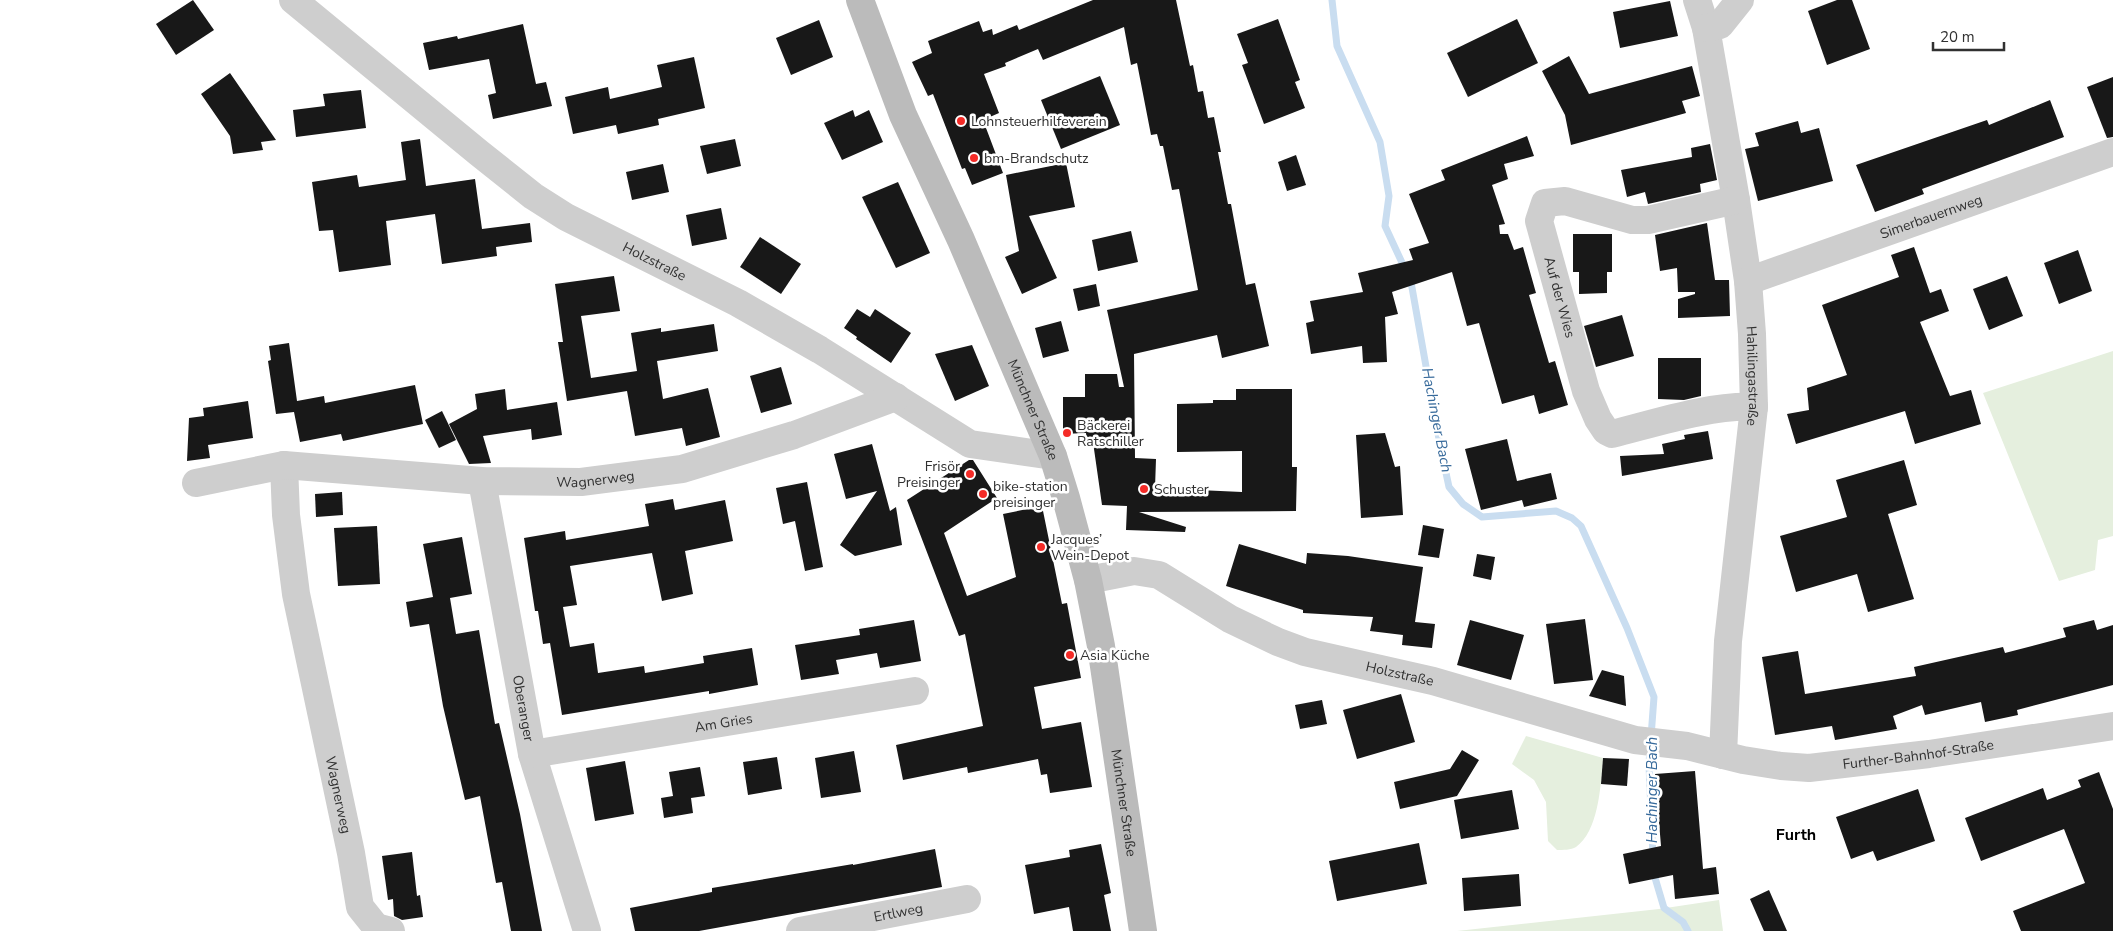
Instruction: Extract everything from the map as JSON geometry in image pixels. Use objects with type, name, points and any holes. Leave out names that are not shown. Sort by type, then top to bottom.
[{"type":"main road","name":"Münchner Straße","points":[[860,0],[903,115],[961,240],[1053,456],[1088,580],[1101,646],[1144,931]]},
{"type":"street","name":"Holzstraße","points":[[293,0],[534,196],[566,217],[738,303],[820,350],[970,444],[1053,456]]},
{"type":"street","name":"Hahilingastraße","points":[[1697,0],[1706,28],[1736,200],[1748,281],[1752,334],[1754,407],[1728,641],[1723,755]]},
{"type":"street","points":[[1706,28],[1720,24],[1740,0]]},
{"type":"street","name":"Simerbauernweg","points":[[1748,281],[2113,152]]},
{"type":"street","name":"Auf der Wies","points":[[1736,200],[1648,220],[1632,220],[1565,201],[1544,204],[1539,221],[1586,391],[1598,419],[1606,430],[1612,434],[1684,416],[1742,406],[1754,407]]},
{"type":"street","name":"Wagnerweg","points":[[196,483],[284,465],[482,481],[581,482],[682,469],[794,435],[896,397]]},
{"type":"street","name":"Wagnerweg","points":[[284,465],[286,515],[296,594],[351,853],[360,907],[376,927],[391,931]]},
{"type":"street","name":"Oberanger","points":[[482,481],[532,754],[587,931]]},
{"type":"street","name":"Holzstraße","points":[[1088,580],[1134,572],[1159,575],[1230,619],[1278,642],[1305,652],[1433,681],[1651,742],[1687,746],[1723,755]]},
{"type":"street","name":"Am Gries","points":[[532,754],[915,691]]},
{"type":"street","name":"Further-Bahnhof-Straße","points":[[1723,755],[1758,763],[1809,768],[1929,754],[2113,726]]},
{"type":"street","name":"Ertlweg","points":[[800,931],[967,899]]},
{"type":"green space","points":[[2113,351],[2113,536],[2098,540],[2095,570],[2059,581],[1983,393]]},
{"type":"green space","points":[[1526,736],[1603,758],[1600,793],[1594,818],[1584,840],[1574,848],[1557,850],[1548,841],[1546,802],[1534,780],[1512,764]]},
{"type":"green space","points":[[1719,900],[1723,931],[1457,931],[1659,909]]},
{"type":"building","points":[[193,0],[214,30],[176,55],[156,24]]},
{"type":"building","points":[[1093,0],[1176,0],[1190,66],[1193,65],[1198,92],[1203,91],[1208,118],[1214,117],[1221,152],[1218,152],[1228,204],[1231,204],[1246,285],[1255,283],[1269,346],[1222,358],[1217,335],[1134,354],[1135,458],[1156,459],[1155,488],[1242,492],[1242,451],[1177,452],[1177,404],[1213,403],[1213,400],[1236,400],[1236,389],[1292,389],[1292,467],[1297,467],[1296,511],[1139,512],[1186,527],[1185,532],[1126,530],[1127,506],[1102,505],[1093,442],[1087,442],[1086,433],[1063,434],[1063,397],[1085,397],[1085,374],[1117,374],[1119,387],[1124,387],[1107,310],[1198,290],[1179,189],[1172,190],[1163,146],[1160,146],[1157,134],[1151,135],[1137,63],[1131,65],[1124,27],[1043,60],[1038,49],[1005,63],[1006,66],[984,74],[999,113],[983,120],[1003,173],[972,185],[965,168],[962,169],[933,94],[928,96],[912,62],[932,53],[928,41],[979,21],[983,32],[992,29],[993,35],[1017,25],[1019,30]]},
{"type":"building","points":[[1837,0],[1852,0],[1870,49],[1827,65],[1808,11]]},
{"type":"building","points":[[1670,1],[1678,36],[1620,48],[1613,12]]},
{"type":"building","points":[[1278,19],[1300,80],[1295,82],[1305,108],[1264,124],[1242,65],[1248,63],[1237,34]]},
{"type":"building","points":[[1517,19],[1538,63],[1468,97],[1447,53]]},
{"type":"building","points":[[819,20],[833,57],[791,75],[776,38]]},
{"type":"building","points":[[523,24],[536,84],[546,82],[552,106],[493,119],[488,95],[496,93],[489,59],[429,70],[423,43],[457,36],[458,39]]},
{"type":"building","points":[[1569,56],[1589,94],[1692,66],[1700,96],[1682,101],[1686,113],[1571,145],[1565,115],[1542,71]]},
{"type":"building","points":[[694,57],[705,108],[658,119],[659,125],[618,134],[616,125],[573,134],[565,97],[608,87],[610,99],[662,87],[657,65]]},
{"type":"building","points":[[230,73],[276,140],[261,142],[263,150],[233,154],[230,136],[201,94]]},
{"type":"building","points":[[1100,76],[1120,125],[1061,149],[1041,100]]},
{"type":"building","points":[[2113,77],[2113,137],[2107,138],[2087,87]]},
{"type":"building","points":[[361,90],[366,128],[296,137],[293,110],[325,106],[323,94]]},
{"type":"building","points":[[2050,100],[2064,137],[1922,189],[1924,194],[1875,212],[1856,165],[1987,120],[1989,125]]},
{"type":"building","points":[[853,110],[855,117],[869,110],[883,142],[842,160],[824,123]]},
{"type":"building","points":[[1798,121],[1801,133],[1819,128],[1833,181],[1758,201],[1745,149],[1759,146],[1755,133]]},
{"type":"building","points":[[1527,136],[1534,156],[1504,164],[1508,179],[1492,185],[1505,224],[1499,225],[1500,234],[1508,234],[1514,250],[1523,247],[1536,293],[1529,295],[1549,363],[1555,361],[1568,405],[1539,414],[1534,395],[1502,404],[1479,323],[1467,326],[1452,272],[1392,292],[1398,314],[1385,317],[1387,362],[1363,363],[1362,346],[1311,354],[1306,323],[1314,321],[1310,301],[1363,292],[1358,273],[1413,260],[1409,249],[1429,243],[1409,194],[1445,180],[1441,170]]},
{"type":"building","points":[[420,139],[426,186],[475,179],[482,229],[530,223],[532,242],[496,247],[497,256],[442,264],[435,214],[386,221],[391,265],[339,272],[333,230],[319,231],[312,182],[357,175],[359,187],[406,180],[401,142]]},
{"type":"building","points":[[735,139],[741,166],[707,174],[700,146]]},
{"type":"building","points":[[1710,144],[1717,180],[1700,184],[1701,192],[1648,204],[1645,192],[1627,197],[1621,170],[1692,157],[1691,148]]},
{"type":"building","points":[[1296,155],[1306,185],[1287,191],[1278,162]]},
{"type":"building","points":[[1066,163],[1075,207],[1029,216],[1057,278],[1022,294],[1005,257],[1019,251],[1006,175]]},
{"type":"building","points":[[663,164],[669,192],[632,200],[626,172]]},
{"type":"building","points":[[898,182],[930,253],[896,268],[862,197]]},
{"type":"building","points":[[721,208],[727,239],[692,246],[686,215]]},
{"type":"building","points":[[1707,223],[1715,280],[1729,280],[1730,316],[1678,318],[1678,299],[1695,294],[1695,292],[1678,292],[1677,268],[1660,271],[1655,235]]},
{"type":"building","points":[[1131,231],[1138,262],[1098,271],[1092,240]]},
{"type":"building","points":[[1573,234],[1612,234],[1612,272],[1607,272],[1607,293],[1579,294],[1579,272],[1573,272]]},
{"type":"building","points":[[760,237],[801,264],[781,294],[740,267]]},
{"type":"building","points":[[1914,247],[1930,293],[1941,289],[1949,311],[1920,322],[1950,396],[1971,390],[1981,424],[1915,444],[1905,411],[1796,444],[1787,414],[1809,410],[1807,388],[1847,375],[1822,305],[1899,277],[1891,255]]},
{"type":"building","points":[[2078,250],[2092,291],[2059,304],[2044,263]]},
{"type":"building","points":[[614,276],[620,311],[581,316],[591,378],[637,371],[631,333],[661,328],[661,332],[714,324],[718,351],[657,361],[663,399],[708,388],[720,437],[686,446],[682,428],[635,436],[627,391],[567,401],[558,342],[563,342],[555,284]]},
{"type":"building","points":[[2007,276],[2023,316],[1989,330],[1973,289]]},
{"type":"building","points":[[1096,284],[1100,306],[1078,311],[1073,289]]},
{"type":"building","points":[[857,309],[870,317],[875,309],[911,333],[891,363],[856,339],[857,337],[844,328]]},
{"type":"building","points":[[1622,315],[1634,356],[1596,367],[1584,326]]},
{"type":"building","points":[[1061,321],[1069,351],[1043,358],[1035,328]]},
{"type":"building","points":[[289,343],[297,401],[324,396],[325,403],[415,385],[423,424],[343,441],[341,434],[300,442],[294,412],[276,414],[268,361],[271,360],[269,346]]},
{"type":"building","points":[[972,345],[989,386],[955,401],[935,354]]},
{"type":"building","points":[[1658,358],[1701,358],[1701,396],[1684,400],[1658,399]]},
{"type":"building","points":[[781,367],[792,404],[761,413],[750,376]]},
{"type":"building","points":[[505,389],[507,410],[557,402],[562,435],[532,440],[531,429],[483,436],[491,463],[469,464],[449,424],[477,409],[475,394]]},
{"type":"building","points":[[248,401],[253,438],[208,445],[210,458],[187,461],[189,418],[204,416],[203,408]]},
{"type":"building","points":[[442,411],[456,440],[439,448],[425,420]]},
{"type":"building","points":[[1708,431],[1713,459],[1622,476],[1620,456],[1664,454],[1662,444],[1685,439],[1684,435]]},
{"type":"building","points":[[1385,433],[1395,467],[1400,466],[1403,515],[1361,518],[1356,435]]},
{"type":"building","points":[[1507,439],[1517,481],[1551,473],[1557,499],[1524,507],[1522,500],[1481,510],[1465,449]]},
{"type":"building","points":[[872,444],[890,511],[896,507],[902,545],[855,556],[840,545],[877,491],[846,499],[834,454]]},
{"type":"building","points":[[969,460],[973,460],[997,498],[944,533],[967,596],[1016,577],[1003,514],[1042,506],[1062,604],[1067,603],[1081,678],[1034,687],[1042,729],[1081,722],[1092,787],[1050,793],[1047,774],[1041,775],[1038,759],[968,773],[967,767],[903,780],[896,745],[983,726],[965,634],[959,636],[907,500]]},
{"type":"building","points":[[1904,460],[1917,505],[1888,514],[1914,599],[1868,612],[1857,574],[1796,592],[1780,536],[1847,517],[1836,480]]},
{"type":"building","points":[[807,482],[823,567],[805,571],[795,521],[783,524],[776,488]]},
{"type":"building","points":[[342,492],[343,515],[316,517],[315,494]]},
{"type":"building","points":[[673,499],[675,510],[725,500],[733,541],[685,551],[693,594],[662,601],[652,553],[570,566],[577,605],[563,607],[570,647],[594,643],[598,673],[644,666],[645,673],[704,663],[703,656],[752,648],[758,685],[562,715],[550,643],[543,644],[538,611],[535,611],[524,538],[565,531],[566,540],[649,526],[645,504]]},
{"type":"building","points":[[1423,525],[1444,529],[1439,558],[1418,555]]},
{"type":"building","points":[[377,526],[380,584],[338,586],[334,528]]},
{"type":"building","points":[[462,537],[472,594],[450,598],[456,634],[479,630],[495,724],[499,723],[520,814],[542,931],[511,931],[502,882],[496,883],[480,796],[465,800],[443,706],[429,624],[410,627],[406,602],[433,597],[423,544]]},
{"type":"building","points":[[1239,544],[1306,564],[1307,553],[1348,556],[1423,567],[1415,622],[1435,624],[1432,648],[1402,645],[1403,635],[1370,631],[1373,617],[1303,613],[1303,610],[1226,586]]},
{"type":"building","points":[[1477,554],[1495,557],[1491,580],[1473,576]]},
{"type":"building","points":[[1585,619],[1593,680],[1554,684],[1546,624]]},
{"type":"building","points":[[914,620],[921,661],[880,668],[877,653],[836,660],[839,674],[801,680],[795,645],[860,635],[859,629]]},
{"type":"building","points":[[1470,620],[1524,635],[1511,680],[1457,665]]},
{"type":"building","points":[[2094,620],[2097,630],[2113,625],[2113,685],[2017,710],[2018,715],[1985,722],[1981,702],[1925,715],[1922,705],[1893,716],[1897,729],[1835,740],[1832,726],[1775,735],[1762,657],[1798,651],[1805,694],[1916,676],[1914,667],[2003,647],[2005,653],[2066,637],[2063,628]]},
{"type":"building","points":[[1602,670],[1624,676],[1626,706],[1589,696]]},
{"type":"building","points":[[1401,694],[1415,742],[1357,759],[1343,710]]},
{"type":"building","points":[[1322,700],[1327,724],[1300,729],[1295,705]]},
{"type":"building","points":[[1462,750],[1479,760],[1457,796],[1400,809],[1394,782],[1450,769]]},
{"type":"building","points":[[854,751],[861,792],[821,798],[815,758]]},
{"type":"building","points":[[777,757],[782,789],[748,795],[743,762]]},
{"type":"building","points":[[1603,758],[1629,759],[1627,786],[1601,784]]},
{"type":"building","points":[[625,761],[634,814],[595,821],[586,768]]},
{"type":"building","points":[[700,767],[705,796],[691,798],[693,813],[664,818],[661,798],[673,796],[669,772]]},
{"type":"building","points":[[1695,771],[1703,869],[1716,867],[1719,894],[1675,899],[1673,875],[1629,884],[1623,854],[1661,846],[1655,774]]},
{"type":"building","points":[[2099,772],[2113,809],[2113,931],[2021,931],[2013,911],[2085,883],[2064,829],[1981,861],[1965,818],[2043,788],[2047,800],[2081,787],[2078,780]]},
{"type":"building","points":[[1918,789],[1935,841],[1877,861],[1873,851],[1851,859],[1836,817]]},
{"type":"building","points":[[1512,790],[1519,829],[1461,839],[1454,800]]},
{"type":"building","points":[[1419,843],[1427,884],[1337,901],[1329,861]]},
{"type":"building","points":[[1101,844],[1111,893],[1104,895],[1111,931],[1073,931],[1069,907],[1034,914],[1025,865],[1070,857],[1069,850]]},
{"type":"building","points":[[935,849],[942,887],[699,931],[635,931],[630,908],[712,892],[712,888],[853,865]]},
{"type":"building","points":[[412,852],[417,896],[420,895],[423,917],[402,920],[394,916],[393,899],[388,900],[382,856]]},
{"type":"building","points":[[1519,874],[1521,906],[1464,911],[1462,878]]},
{"type":"building","points":[[1769,890],[1787,931],[1764,931],[1750,899]]},
{"type":"waterway","name":"Hachinger Bach","points":[[1332,0],[1337,46],[1380,142],[1389,196],[1385,226],[1411,282],[1449,487],[1463,504],[1482,517],[1556,511],[1572,518],[1581,526],[1627,628],[1654,697],[1651,737]]},
{"type":"waterway","name":"Hachinger Bach","points":[[1650,748],[1653,857]]},
{"type":"waterway","name":"Hachinger Bach","points":[[1653,871],[1664,908],[1683,922],[1688,931]]},
{"type":"place","name":"Lohnsteuerhilfeverein","points":[[961,121]]},
{"type":"place","name":"bm-Brandschutz","points":[[974,158]]},
{"type":"place","name":"Bäckerei Ratschiller","points":[[1067,433]]},
{"type":"place","name":"Frisör Preisinger","points":[[970,474]]},
{"type":"place","name":"Schuster","points":[[1144,489]]},
{"type":"place","name":"bike-station preisinger","points":[[983,494]]},
{"type":"place","name":"Jacques’ Wein-Depot","points":[[1041,547]]},
{"type":"place","name":"Asia Küche","points":[[1070,655]]},
{"type":"district","name":"Furth","points":[[1796,835]]}]
